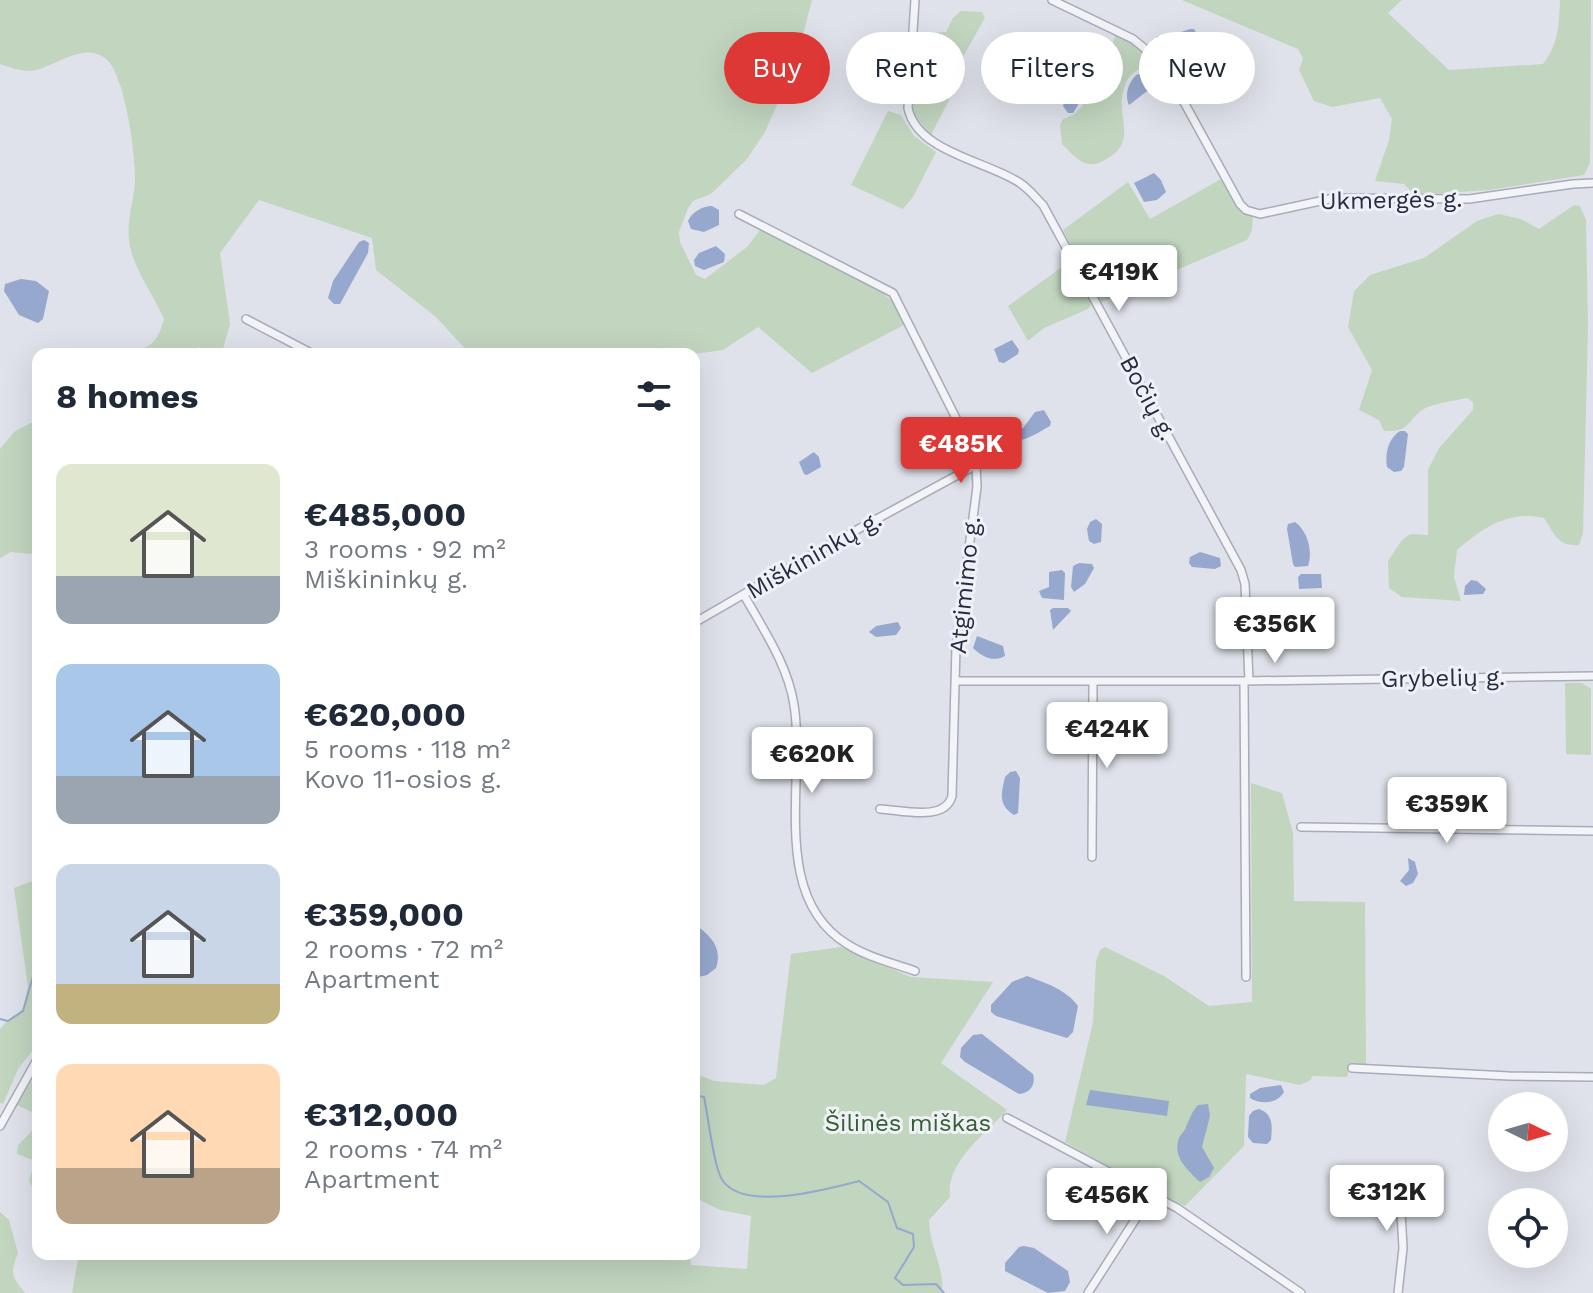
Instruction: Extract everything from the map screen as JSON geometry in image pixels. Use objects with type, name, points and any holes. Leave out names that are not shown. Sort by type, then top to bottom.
[{"type":"street","name":"Bočių g.","points":[[915,0],[908,108],[913,124],[936,143],[1021,183],[1043,205],[1241,570],[1245,584],[1246,977]]},
{"type":"street","name":"Ukmergės g.","points":[[1052,0],[1133,39],[1155,57],[1174,84],[1240,204],[1252,213],[1270,213],[1300,203],[1334,198],[1469,199],[1593,183]]},
{"type":"street","name":"Atgimimo g.","points":[[739,214],[893,293],[969,444],[976,465],[977,487],[956,647],[950,803],[935,812],[880,809]]},
{"type":"street","points":[[246,319],[302,348]]},
{"type":"street","name":"Miškininkų g.","points":[[700,620],[976,465]]},
{"type":"street","points":[[744,595],[785,672],[795,707],[797,864],[811,903],[821,922],[847,944],[915,971]]},
{"type":"street","name":"Grybelių g.","points":[[956,681],[1593,676]]},
{"type":"street","points":[[1092,857],[1093,682]]},
{"type":"street","points":[[1301,827],[1593,831]]},
{"type":"street","points":[[1352,1068],[1593,1077]]},
{"type":"street","points":[[0,1126],[32,1069]]},
{"type":"street","points":[[1007,1118],[1177,1208],[1301,1293]]},
{"type":"street","points":[[1398,1293],[1403,1248],[1399,1177]]},
{"type":"street","points":[[1088,1293],[1151,1195]]},
{"type":"green space","points":[[0,0],[812,0],[804,32],[724,32],[724,104],[777,104],[765,132],[747,159],[711,194],[693,201],[688,208],[679,232],[680,242],[696,275],[705,279],[747,247],[760,230],[870,282],[893,302],[904,325],[812,373],[758,327],[723,350],[700,353],[700,348],[464,348],[436,317],[376,270],[372,238],[259,200],[220,253],[230,324],[223,348],[143,348],[157,337],[164,319],[136,266],[130,247],[135,169],[124,97],[112,66],[105,58],[87,53],[39,69],[18,70],[0,64]]},
{"type":"green space","points":[[1182,0],[1402,0],[1388,13],[1449,70],[1543,64],[1555,41],[1560,0],[1591,0],[1590,163],[1584,175],[1489,190],[1415,195],[1404,184],[1375,181],[1389,140],[1392,119],[1380,98],[1332,107],[1314,101],[1299,70],[1303,59],[1298,49]]},
{"type":"green space","points":[[961,11],[982,12],[985,18],[965,53],[965,32],[946,32],[953,18]]},
{"type":"green space","points":[[1123,38],[1139,49],[1139,70],[1125,85],[1123,93]]},
{"type":"green space","points":[[912,104],[947,104],[931,135],[914,115]]},
{"type":"green space","points":[[1122,104],[1124,137],[1121,145],[1115,153],[1097,164],[1085,163],[1062,144],[1060,125],[1063,119],[1073,115],[1083,105]]},
{"type":"green space","points":[[888,111],[901,115],[914,136],[936,152],[913,197],[903,209],[851,185]]},
{"type":"green space","points":[[1223,178],[1239,207],[1253,217],[1247,240],[1101,302],[1063,230],[1128,182],[1150,219]]},
{"type":"green space","points":[[1574,205],[1580,206],[1586,220],[1588,325],[1583,533],[1579,545],[1561,541],[1544,518],[1508,519],[1486,528],[1457,550],[1454,577],[1461,601],[1402,597],[1389,588],[1388,561],[1402,540],[1410,534],[1428,535],[1428,470],[1439,448],[1473,410],[1473,402],[1467,398],[1432,406],[1422,410],[1403,428],[1392,431],[1384,431],[1379,420],[1359,410],[1372,370],[1348,327],[1354,291],[1370,275],[1424,258],[1477,221],[1498,214],[1521,219],[1539,229]]},
{"type":"green space","points":[[1069,262],[1092,303],[1088,309],[1044,328],[1028,341],[1008,306]]},
{"type":"green space","points":[[32,423],[32,553],[11,552],[0,558],[0,449],[15,431]]},
{"type":"green space","points":[[1565,683],[1582,683],[1591,689],[1591,755],[1566,754]]},
{"type":"green space","points":[[1251,783],[1282,793],[1293,833],[1294,901],[1365,902],[1366,1065],[1350,1065],[1347,1077],[1312,1076],[1311,1080],[1300,1085],[1246,1074],[1244,1146],[1185,1206],[1065,1142],[1093,1022],[1096,962],[1100,950],[1105,947],[1164,976],[1209,1006],[1252,1002]]},
{"type":"green space","points":[[32,881],[32,1052],[18,1069],[3,1104],[0,1103],[0,1029],[23,1009],[28,987],[14,888]]},
{"type":"green space","name":"Šilinės miškas","points":[[841,947],[911,977],[993,982],[941,1063],[1007,1110],[960,1161],[950,1184],[950,1197],[929,1220],[942,1293],[72,1293],[78,1260],[691,1260],[691,1265],[747,1269],[751,1216],[720,1210],[700,1200],[700,1075],[714,1081],[764,1085],[776,1078],[791,954]]},
{"type":"green space","points":[[32,1080],[32,1112],[17,1105]]},
{"type":"green space","points":[[31,1132],[32,1160],[17,1154],[18,1145]]},
{"type":"green space","points":[[0,1212],[9,1220],[18,1253],[13,1274],[25,1293],[0,1293]]},
{"type":"water","points":[[1139,74],[1139,97],[1129,105],[1128,88]]},
{"type":"water","points":[[1078,104],[1073,113],[1068,113],[1063,106]]},
{"type":"water","points":[[1154,173],[1166,192],[1157,200],[1144,202],[1134,183]]},
{"type":"water","points":[[712,206],[719,210],[719,225],[704,232],[691,229],[688,221],[692,215]]},
{"type":"water","points":[[364,240],[369,243],[368,253],[340,304],[334,304],[328,298],[333,281],[359,242]]},
{"type":"water","points":[[716,246],[725,254],[724,262],[704,270],[695,266],[694,260],[699,253]]},
{"type":"water","points":[[21,279],[36,281],[49,291],[43,319],[38,323],[19,315],[4,291],[5,284]]},
{"type":"water","points":[[1012,340],[1019,350],[1018,354],[1004,363],[999,362],[994,349]]},
{"type":"water","points":[[1044,410],[1050,426],[1024,439],[1008,438],[1008,433],[1023,428],[1035,412]]},
{"type":"water","points":[[1400,431],[1408,434],[1404,467],[1394,472],[1387,467],[1387,452],[1390,442]]},
{"type":"water","points":[[814,452],[819,457],[821,467],[804,474],[799,462]]},
{"type":"water","points":[[1096,519],[1102,524],[1101,542],[1094,544],[1089,541],[1087,529],[1090,522]]},
{"type":"water","points":[[1295,522],[1308,542],[1308,566],[1295,567],[1293,564],[1287,529],[1288,524]]},
{"type":"water","points":[[1200,552],[1220,558],[1221,566],[1215,569],[1192,567],[1190,557]]},
{"type":"water","points":[[1092,564],[1094,568],[1085,584],[1074,592],[1071,587],[1073,566]]},
{"type":"water","points":[[1062,570],[1065,573],[1064,600],[1042,598],[1039,591],[1049,587],[1049,572]]},
{"type":"water","points":[[1301,574],[1321,574],[1322,588],[1299,589],[1298,577]]},
{"type":"water","points":[[1471,580],[1486,589],[1483,594],[1464,595],[1465,586]]},
{"type":"water","points":[[1068,608],[1071,611],[1053,630],[1050,610]]},
{"type":"water","points":[[898,622],[901,628],[896,635],[876,637],[869,632],[876,626]]},
{"type":"water","points":[[977,636],[1003,646],[1005,656],[992,659],[980,654],[973,648]]},
{"type":"water","points":[[1016,771],[1020,778],[1018,813],[1014,815],[1005,807],[1002,794],[1005,777]]},
{"type":"water","points":[[1408,858],[1415,862],[1418,874],[1413,883],[1406,886],[1400,881],[1409,870]]},
{"type":"water","points":[[700,929],[710,937],[718,954],[716,968],[700,977]]},
{"type":"water","points":[[1027,976],[1061,991],[1078,1006],[1073,1032],[1067,1038],[991,1012],[991,1005],[1012,982]]},
{"type":"water","points":[[982,1034],[1033,1074],[1034,1082],[1029,1090],[1019,1094],[960,1057],[961,1048],[973,1035]]},
{"type":"water","points":[[1281,1085],[1284,1092],[1273,1101],[1250,1098],[1250,1094],[1260,1088]]},
{"type":"water","points":[[1090,1090],[1169,1101],[1167,1116],[1086,1105]]},
{"type":"water","points":[[1208,1104],[1210,1116],[1202,1147],[1214,1168],[1209,1177],[1200,1182],[1182,1163],[1177,1145],[1198,1105]]},
{"type":"water","points":[[1259,1109],[1267,1114],[1271,1122],[1271,1140],[1267,1144],[1253,1143],[1248,1137],[1249,1116]]},
{"type":"water","points":[[1019,1247],[1034,1248],[1068,1271],[1070,1282],[1065,1291],[1048,1293],[1005,1271],[1005,1263]]},
{"type":"waterway","points":[[0,1019],[8,1021],[23,1011],[32,980]]},
{"type":"waterway","points":[[700,1096],[704,1097],[720,1175],[734,1190],[749,1195],[788,1196],[859,1181],[888,1202],[897,1228],[913,1234],[914,1247],[895,1278],[903,1285],[936,1284],[944,1293]]}]
